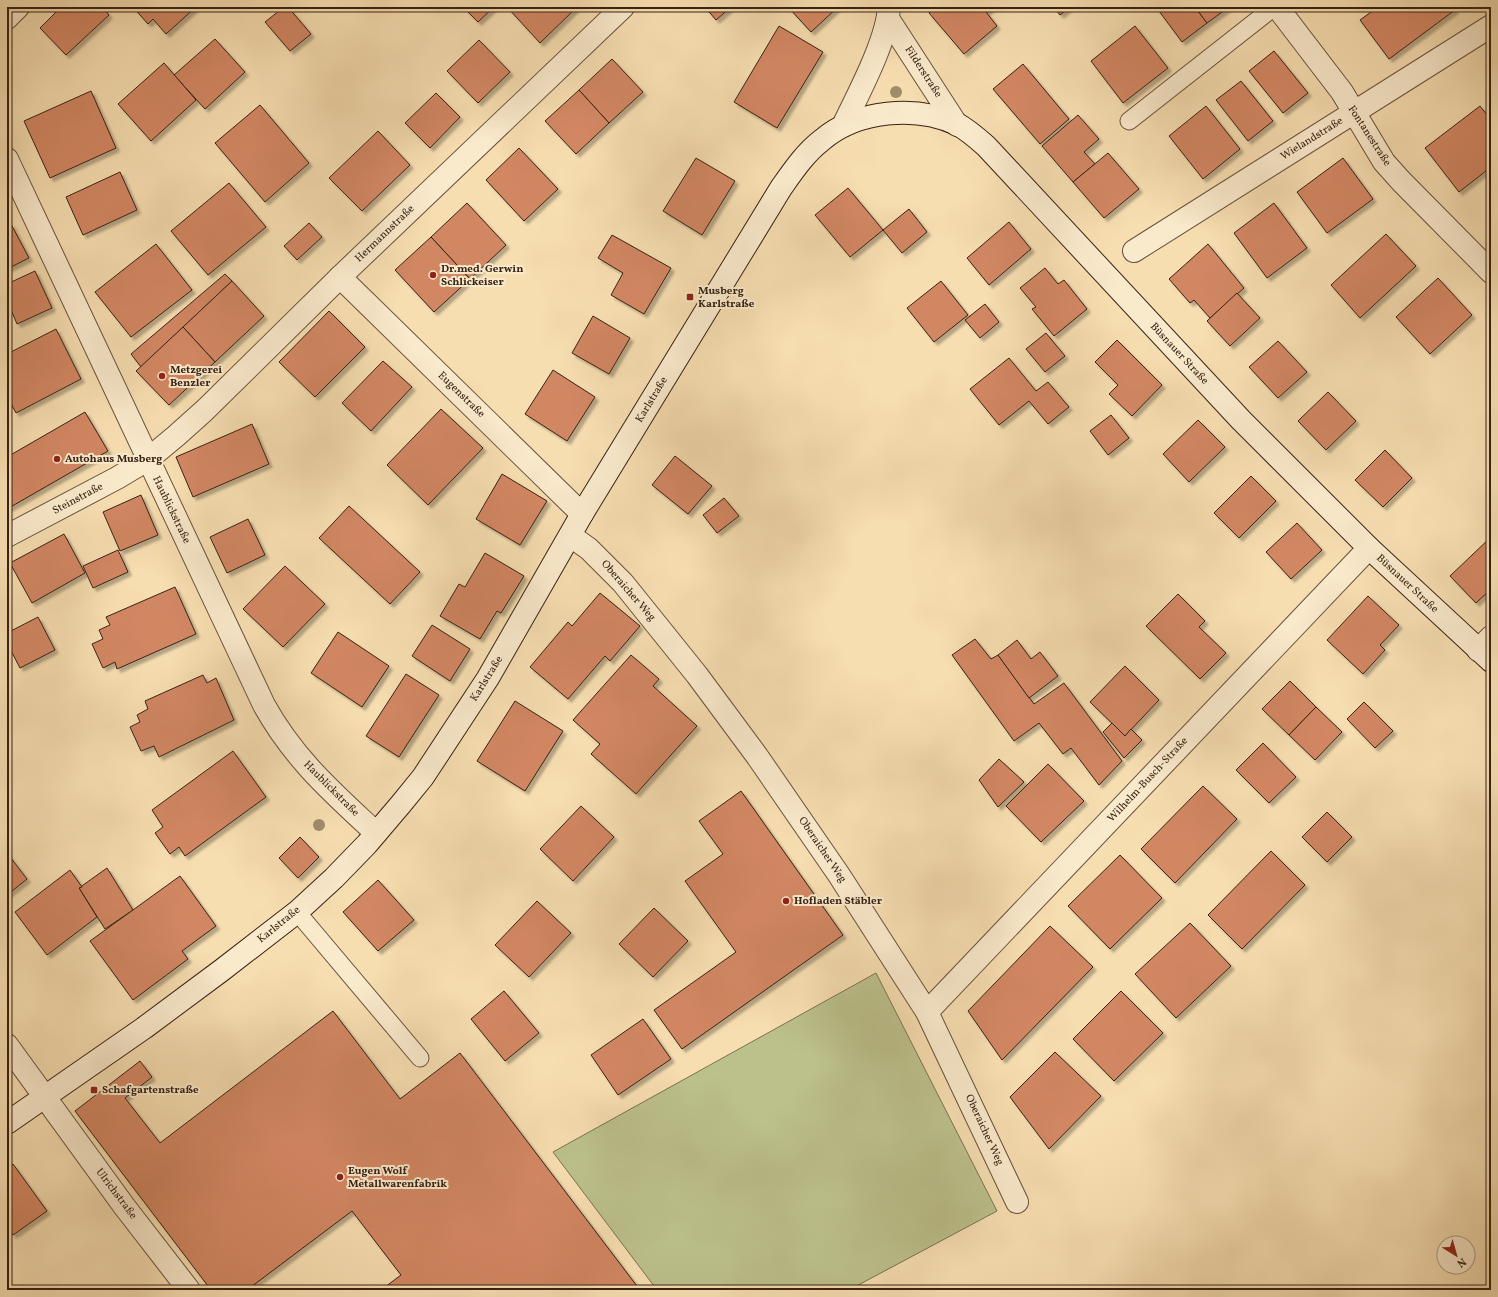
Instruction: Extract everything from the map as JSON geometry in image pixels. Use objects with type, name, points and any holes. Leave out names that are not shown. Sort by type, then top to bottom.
[{"type":"street","points":[[7,18],[18,7]]},
{"type":"street","name":"Hermannstraße","points":[[147,460],[205,410],[340,277],[623,7]]},
{"type":"street","name":"Fontanestraße","points":[[1275,7],[1330,75],[1375,148],[1401,181],[1491,272]]},
{"type":"street","name":"Filderstraße","points":[[889,14],[957,125]]},
{"type":"street","name":"Filderstraße","points":[[843,126],[872,63],[889,14]]},
{"type":"street","name":"Wielandstraße","points":[[1134,251],[1491,26]]},
{"type":"street","name":"Büsnauer Straße","points":[[843,126],[863,119],[890,113],[917,113],[957,125],[982,142],[1007,166],[1178,354],[1296,476],[1369,548],[1487,649]]},
{"type":"street","name":"Karlstraße","points":[[7,1123],[150,1024],[297,912],[334,878],[376,833],[423,777],[456,729],[515,633],[571,536],[582,514],[781,188],[802,159],[822,139],[843,126]]},
{"type":"street","name":"Haublickstraße","points":[[7,159],[147,460],[276,728],[314,775],[376,833]]},
{"type":"street","name":"Eugenstraße","points":[[340,277],[582,514]]},
{"type":"street","name":"Steinstraße","points":[[7,536],[117,478],[147,460]]},
{"type":"street","name":"Oberaicher Weg","points":[[571,536],[589,549],[623,583],[706,686],[834,868],[927,1012],[1017,1202]]},
{"type":"street","name":"Wilhelm-Busch-Straße","points":[[927,1012],[1369,548]]},
{"type":"street","points":[[7,1045],[44,1097]]},
{"type":"street","name":"Ulrichstraße","points":[[44,1097],[124,1206],[189,1290]]},
{"type":"lane","points":[[1129,121],[1275,7]]},
{"type":"lane","points":[[297,912],[420,1058]]},
{"type":"green space","points":[[876,973],[997,1211],[849,1290],[657,1290],[553,1152]]},
{"type":"building","points":[[61,7],[102,7],[109,15],[66,55],[40,28]]},
{"type":"building","points":[[133,7],[196,7],[166,34],[153,19],[148,24]]},
{"type":"building","points":[[284,7],[288,7],[311,34],[290,51],[265,22]]},
{"type":"building","points":[[463,7],[494,7],[478,22]]},
{"type":"building","points":[[507,7],[577,7],[540,43]]},
{"type":"building","points":[[705,7],[731,7],[716,20]]},
{"type":"building","points":[[788,7],[838,7],[811,32]]},
{"type":"building","points":[[936,7],[992,7],[986,12],[997,26],[964,54],[929,13]]},
{"type":"building","points":[[1054,7],[1070,7],[1060,15]]},
{"type":"building","points":[[1156,7],[1195,7],[1207,23],[1182,42]]},
{"type":"building","points":[[1195,7],[1229,7],[1207,23]]},
{"type":"building","points":[[1378,7],[1453,7],[1455,10],[1389,59],[1360,20]]},
{"type":"building","points":[[779,26],[823,52],[777,128],[734,102]]},
{"type":"building","points":[[1135,26],[1168,68],[1123,103],[1091,61]]},
{"type":"building","points":[[215,39],[245,72],[205,109],[174,75]]},
{"type":"building","points":[[479,40],[510,72],[478,103],[447,71]]},
{"type":"building","points":[[1274,51],[1308,93],[1283,113],[1249,71]]},
{"type":"building","points":[[612,59],[643,92],[609,123],[579,90]]},
{"type":"building","points":[[164,63],[196,100],[151,141],[118,104]]},
{"type":"building","points":[[1023,64],[1069,119],[1040,144],[993,89]]},
{"type":"building","points":[[1241,81],[1273,121],[1248,141],[1216,100]]},
{"type":"building","points":[[579,90],[609,123],[576,154],[545,121]]},
{"type":"building","points":[[91,91],[116,148],[50,178],[24,121]]},
{"type":"building","points":[[436,93],[460,117],[430,148],[405,123]]},
{"type":"building","points":[[260,105],[309,163],[265,202],[215,143]]},
{"type":"building","points":[[1206,106],[1240,149],[1203,179],[1169,136]]},
{"type":"building","points":[[1480,106],[1491,120],[1491,167],[1459,192],[1425,148]]},
{"type":"building","points":[[1078,115],[1099,139],[1084,152],[1095,164],[1073,182],[1042,146]]},
{"type":"building","points":[[378,131],[410,165],[362,211],[329,178]]},
{"type":"building","points":[[519,148],[558,189],[524,221],[486,180]]},
{"type":"building","points":[[1108,153],[1139,189],[1104,218],[1073,182]]},
{"type":"building","points":[[696,158],[735,181],[702,235],[663,211]]},
{"type":"building","points":[[1343,158],[1373,199],[1327,233],[1297,192]]},
{"type":"building","points":[[120,172],[137,210],[83,235],[66,197]]},
{"type":"building","points":[[229,183],[266,227],[208,275],[171,231]]},
{"type":"building","points":[[848,188],[883,230],[850,257],[815,215]]},
{"type":"building","points":[[467,203],[506,245],[470,279],[431,237]]},
{"type":"building","points":[[1274,203],[1307,248],[1267,278],[1234,233]]},
{"type":"building","points":[[909,209],[927,232],[902,253],[883,230]]},
{"type":"building","points":[[1009,222],[1031,249],[989,285],[967,258]]},
{"type":"building","points":[[309,223],[322,237],[297,260],[284,246]]},
{"type":"building","points":[[11,224],[29,258],[7,269],[7,226]]},
{"type":"building","points":[[1386,234],[1416,266],[1360,318],[1331,285]]},
{"type":"building","points":[[612,235],[671,268],[644,314],[611,295],[623,273],[598,258]]},
{"type":"building","name":"Dr.med. Gerwin Schlickeiser","points":[[431,237],[470,279],[434,312],[395,270]]},
{"type":"building","points":[[156,244],[192,290],[131,337],[95,292]]},
{"type":"building","points":[[1208,244],[1244,288],[1210,318],[1194,300],[1190,303],[1169,279]]},
{"type":"building","points":[[1045,268],[1058,284],[1064,280],[1087,309],[1054,336],[1032,309],[1036,307],[1020,288]]},
{"type":"building","points":[[35,271],[52,308],[17,324],[7,300],[7,284]]},
{"type":"building","points":[[225,274],[232,281],[141,367],[131,354]]},
{"type":"building","points":[[1438,278],[1472,315],[1430,354],[1396,317]]},
{"type":"building","points":[[232,281],[264,316],[215,362],[183,327]]},
{"type":"building","points":[[941,281],[968,315],[934,342],[907,308]]},
{"type":"building","points":[[1237,293],[1260,318],[1230,346],[1207,321]]},
{"type":"building","points":[[985,304],[999,322],[980,338],[965,320]]},
{"type":"building","points":[[329,311],[365,347],[315,397],[279,362]]},
{"type":"building","points":[[593,316],[630,338],[609,374],[572,353]]},
{"type":"building","points":[[183,327],[215,362],[169,405],[136,371]]},
{"type":"building","points":[[56,329],[81,379],[16,413],[7,396],[7,354]]},
{"type":"building","points":[[1046,333],[1065,356],[1045,372],[1026,349]]},
{"type":"building","points":[[1117,340],[1162,385],[1132,416],[1109,394],[1118,385],[1095,362]]},
{"type":"building","points":[[1278,341],[1307,372],[1278,398],[1249,367]]},
{"type":"building","points":[[1009,358],[1036,391],[1048,382],[1069,407],[1048,424],[1029,401],[999,425],[970,389]]},
{"type":"building","points":[[383,361],[412,387],[371,431],[342,403]]},
{"type":"building","points":[[553,370],[595,397],[567,441],[525,414]]},
{"type":"building","points":[[1328,392],[1356,421],[1326,450],[1298,421]]},
{"type":"building","points":[[441,409],[483,448],[428,505],[387,465]]},
{"type":"building","points":[[85,412],[108,451],[7,509],[7,457]]},
{"type":"building","points":[[1111,415],[1129,438],[1108,455],[1090,431]]},
{"type":"building","points":[[1198,420],[1225,447],[1189,482],[1163,454]]},
{"type":"building","points":[[252,424],[269,464],[193,497],[176,457]]},
{"type":"building","points":[[1385,450],[1412,478],[1383,507],[1355,480]]},
{"type":"building","points":[[675,456],[712,486],[688,514],[652,485]]},
{"type":"building","points":[[502,474],[547,501],[520,545],[476,519]]},
{"type":"building","points":[[1251,476],[1276,501],[1239,538],[1214,513]]},
{"type":"building","points":[[141,495],[158,535],[120,551],[103,512]]},
{"type":"building","points":[[724,498],[739,516],[717,533],[703,515]]},
{"type":"building","points":[[349,506],[420,572],[390,604],[319,538]]},
{"type":"building","points":[[248,519],[265,555],[227,573],[210,537]]},
{"type":"building","points":[[1297,523],[1322,550],[1291,579],[1266,552]]},
{"type":"building","points":[[64,534],[85,573],[32,603],[10,563]]},
{"type":"building","points":[[1491,537],[1491,589],[1476,603],[1450,576]]},
{"type":"building","points":[[118,550],[128,572],[93,588],[83,566]]},
{"type":"building","points":[[485,553],[524,576],[501,613],[497,611],[480,639],[440,616],[459,584],[465,587]]},
{"type":"building","points":[[285,566],[325,604],[283,647],[243,609]]},
{"type":"building","points":[[175,587],[196,634],[117,669],[115,662],[103,668],[92,644],[103,639],[99,630],[110,625],[106,617]]},
{"type":"building","points":[[600,593],[640,626],[610,661],[605,656],[568,699],[530,667],[568,622],[572,626]]},
{"type":"building","points":[[1178,594],[1205,621],[1199,627],[1226,653],[1200,679],[1146,626]]},
{"type":"building","points":[[1368,596],[1399,625],[1380,645],[1385,650],[1363,674],[1327,640]]},
{"type":"building","points":[[38,617],[55,650],[20,668],[7,643],[7,633]]},
{"type":"building","points":[[432,625],[470,649],[450,681],[412,656]]},
{"type":"building","points":[[338,632],[389,666],[362,707],[311,673]]},
{"type":"building","points":[[975,639],[991,659],[998,655],[1034,704],[1064,683],[1122,761],[1099,785],[1071,748],[1063,754],[1039,723],[1014,741],[952,655]]},
{"type":"building","points":[[1017,640],[1031,659],[1040,652],[1058,676],[1029,698],[998,655]]},
{"type":"building","points":[[631,655],[659,679],[653,686],[697,726],[636,794],[591,754],[600,744],[573,720]]},
{"type":"building","points":[[1125,666],[1159,700],[1125,736],[1090,702]]},
{"type":"building","points":[[406,674],[439,695],[399,757],[366,736]]},
{"type":"building","points":[[203,675],[207,683],[216,678],[234,720],[159,757],[154,746],[141,751],[130,727],[140,722],[137,715],[148,709],[145,701]]},
{"type":"building","points":[[1290,681],[1316,707],[1289,735],[1262,709]]},
{"type":"building","points":[[515,701],[563,731],[525,791],[477,761]]},
{"type":"building","points":[[1364,702],[1393,731],[1375,748],[1347,719]]},
{"type":"building","points":[[1316,707],[1342,732],[1315,760],[1289,735]]},
{"type":"building","points":[[1112,723],[1125,736],[1131,729],[1142,740],[1124,758],[1103,732]]},
{"type":"building","points":[[1263,743],[1296,777],[1269,803],[1236,770]]},
{"type":"building","points":[[233,751],[266,797],[185,856],[179,847],[170,854],[155,833],[163,827],[152,810]]},
{"type":"building","points":[[999,759],[1024,782],[998,807],[979,780]]},
{"type":"building","points":[[1048,764],[1084,801],[1041,842],[1006,806]]},
{"type":"building","points":[[1203,786],[1237,819],[1175,883],[1141,849]]},
{"type":"building","points":[[741,791],[843,935],[682,1049],[654,1010],[736,952],[685,881],[723,854],[699,821]]},
{"type":"building","points":[[581,806],[614,837],[573,881],[540,849]]},
{"type":"building","points":[[1327,812],[1352,837],[1327,862],[1302,837]]},
{"type":"building","points":[[300,837],[319,857],[298,878],[279,858]]},
{"type":"building","points":[[1271,851],[1305,885],[1242,949],[1208,915]]},
{"type":"building","points":[[7,853],[27,879],[7,895]]},
{"type":"building","points":[[1120,855],[1162,898],[1110,949],[1068,906]]},
{"type":"building","points":[[107,868],[133,910],[105,929],[79,888]]},
{"type":"building","points":[[70,870],[82,887],[79,888],[97,917],[47,955],[15,912]]},
{"type":"building","points":[[180,876],[216,926],[182,951],[188,959],[133,1000],[90,941]]},
{"type":"building","points":[[378,880],[414,920],[378,951],[343,912]]},
{"type":"building","points":[[537,901],[571,933],[529,977],[495,945]]},
{"type":"building","points":[[654,908],[688,941],[653,977],[619,944]]},
{"type":"building","points":[[1190,923],[1231,966],[1176,1018],[1135,974]]},
{"type":"building","points":[[1050,926],[1093,967],[1002,1060],[968,1011]]},
{"type":"building","points":[[504,991],[539,1033],[505,1061],[471,1019]]},
{"type":"building","points":[[1121,991],[1163,1033],[1114,1081],[1073,1039]]},
{"type":"building","name":"Eugen Wolf Metallwarenfabrik","points":[[333,1011],[400,1099],[460,1053],[640,1290],[381,1290],[401,1275],[352,1211],[247,1290],[211,1290],[75,1111],[140,1061],[152,1077],[125,1098],[160,1143]]},
{"type":"building","points":[[643,1019],[671,1059],[618,1095],[591,1055]]},
{"type":"building","points":[[1055,1052],[1101,1096],[1049,1149],[1010,1097]]},
{"type":"building","points":[[13,1164],[47,1211],[13,1235],[7,1226],[7,1168]]},
{"type":"place","name":"Dr.med. Gerwin Schlickeiser","points":[[433,275]]},
{"type":"place","name":"Musberg Karlstraße","points":[[690,297]]},
{"type":"place","name":"Metzgerei Benzler","points":[[162,376]]},
{"type":"place","name":"Autohaus Musberg","points":[[57,459]]},
{"type":"place","name":"Hofladen Stäbler","points":[[786,901]]},
{"type":"place","name":"Schafgartenstraße","points":[[94,1090]]},
{"type":"place","name":"Eugen Wolf Metallwarenfabrik","points":[[340,1177]]}]
